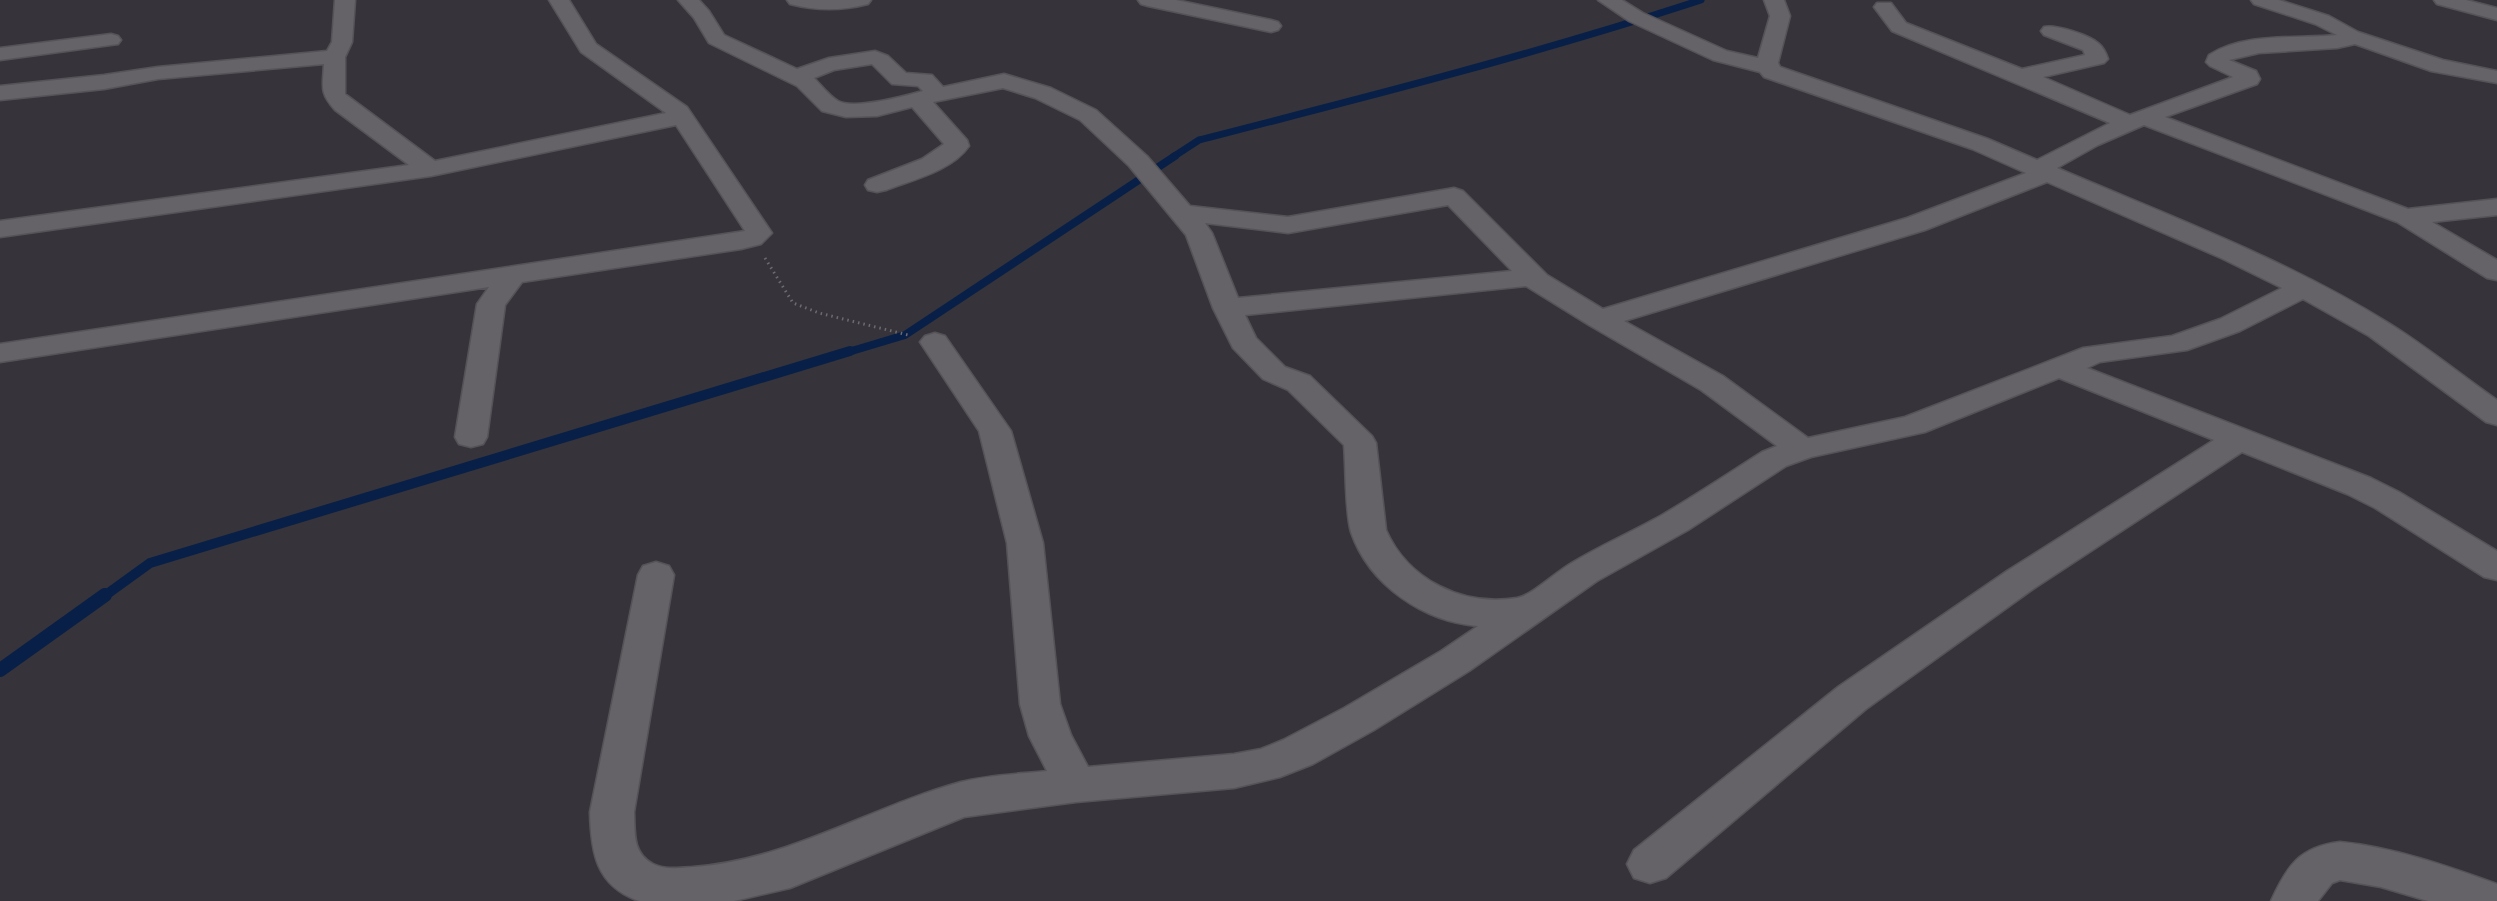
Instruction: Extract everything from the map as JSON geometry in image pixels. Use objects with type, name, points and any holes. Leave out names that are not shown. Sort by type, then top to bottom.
[{"type":"street","points":[[345,0],[342,42],[335,57],[334,96],[431,169]]},
{"type":"street","points":[[0,353],[752,238],[759,232],[757,226],[682,117],[670,105],[588,48],[559,0]]},
{"type":"street","points":[[688,0],[702,15],[719,41],[808,84],[830,106],[846,110],[877,109],[982,84],[1004,81],[1065,102],[1088,115],[1138,161],[1199,233],[1227,308],[1243,342],[1251,352],[1274,373],[1299,383],[1360,443],[1368,530],[1372,542],[1394,569],[1419,591],[1452,609],[1469,612],[1526,611]]},
{"type":"street","points":[[797,0],[826,5],[861,0]]},
{"type":"street","points":[[1148,0],[1271,26]]},
{"type":"street","points":[[1608,0],[1720,56],[1767,67],[1772,72],[1970,140],[2040,168],[2231,252],[2304,288],[2379,330],[2497,415]]},
{"type":"street","points":[[1767,67],[1780,16],[1774,0]]},
{"type":"street","points":[[2261,0],[2333,25],[2351,36],[2439,66],[2497,77]]},
{"type":"street","points":[[2444,0],[2497,14]]},
{"type":"street","points":[[1884,7],[1899,27],[2020,76],[2406,217],[2497,272]]},
{"type":"street","points":[[2020,76],[2097,59],[2090,46],[2051,31]]},
{"type":"street","points":[[1599,319],[1937,217],[2037,178],[2040,168],[2061,154],[2136,120],[2249,79],[2217,62],[2216,59],[2222,54],[2263,46],[2345,40],[2351,36]]},
{"type":"street","points":[[0,54],[111,40]]},
{"type":"street","points":[[0,93],[104,82],[158,73],[335,57]]},
{"type":"street","points":[[796,77],[829,64],[874,57],[881,60],[900,79],[921,79],[929,97],[956,140],[957,146],[931,164],[877,184]]},
{"type":"street","points":[[0,229],[431,169],[682,117]]},
{"type":"street","points":[[1184,213],[1288,225],[1454,196],[1506,246],[1533,277],[1599,319],[1712,383],[1802,449]]},
{"type":"street","points":[[2406,217],[2497,207]]},
{"type":"street","points":[[471,437],[491,304],[513,276]]},
{"type":"street","points":[[1227,308],[1533,277]]},
{"type":"street","points":[[656,575],[612,812],[613,845],[624,869],[642,882],[674,889],[713,886],[749,879],[819,858],[936,808],[964,799],[1076,785],[1234,771],[1265,765],[1298,752],[1359,719],[1455,661],[1584,572],[1676,522],[1774,459],[1802,449],[1914,424],[1959,409],[2094,354],[2176,344],[2204,335],[2230,325],[2304,288]]},
{"type":"street","points":[[926,340],[995,431],[1025,543],[1040,704],[1050,736],[1076,785]]},
{"type":"street","points":[[2058,367],[2359,486],[2387,500],[2497,568]]},
{"type":"street","points":[[1650,864],[1852,698],[2020,580],[2240,439]]},
{"type":"street","points":[[2294,901],[2317,868],[2327,863],[2343,860],[2367,864],[2488,901]]},
{"type":"path","points":[[752,238],[793,303],[819,314],[885,328],[926,340]]},
{"type":"waterway","points":[[1173,157],[1199,140],[1514,57],[1701,0]]},
{"type":"waterway","points":[[845,353],[905,335],[1175,156]]},
{"type":"waterway","points":[[103,597],[150,563],[850,351]]},
{"type":"waterway","points":[[0,670],[105,595]]}]
